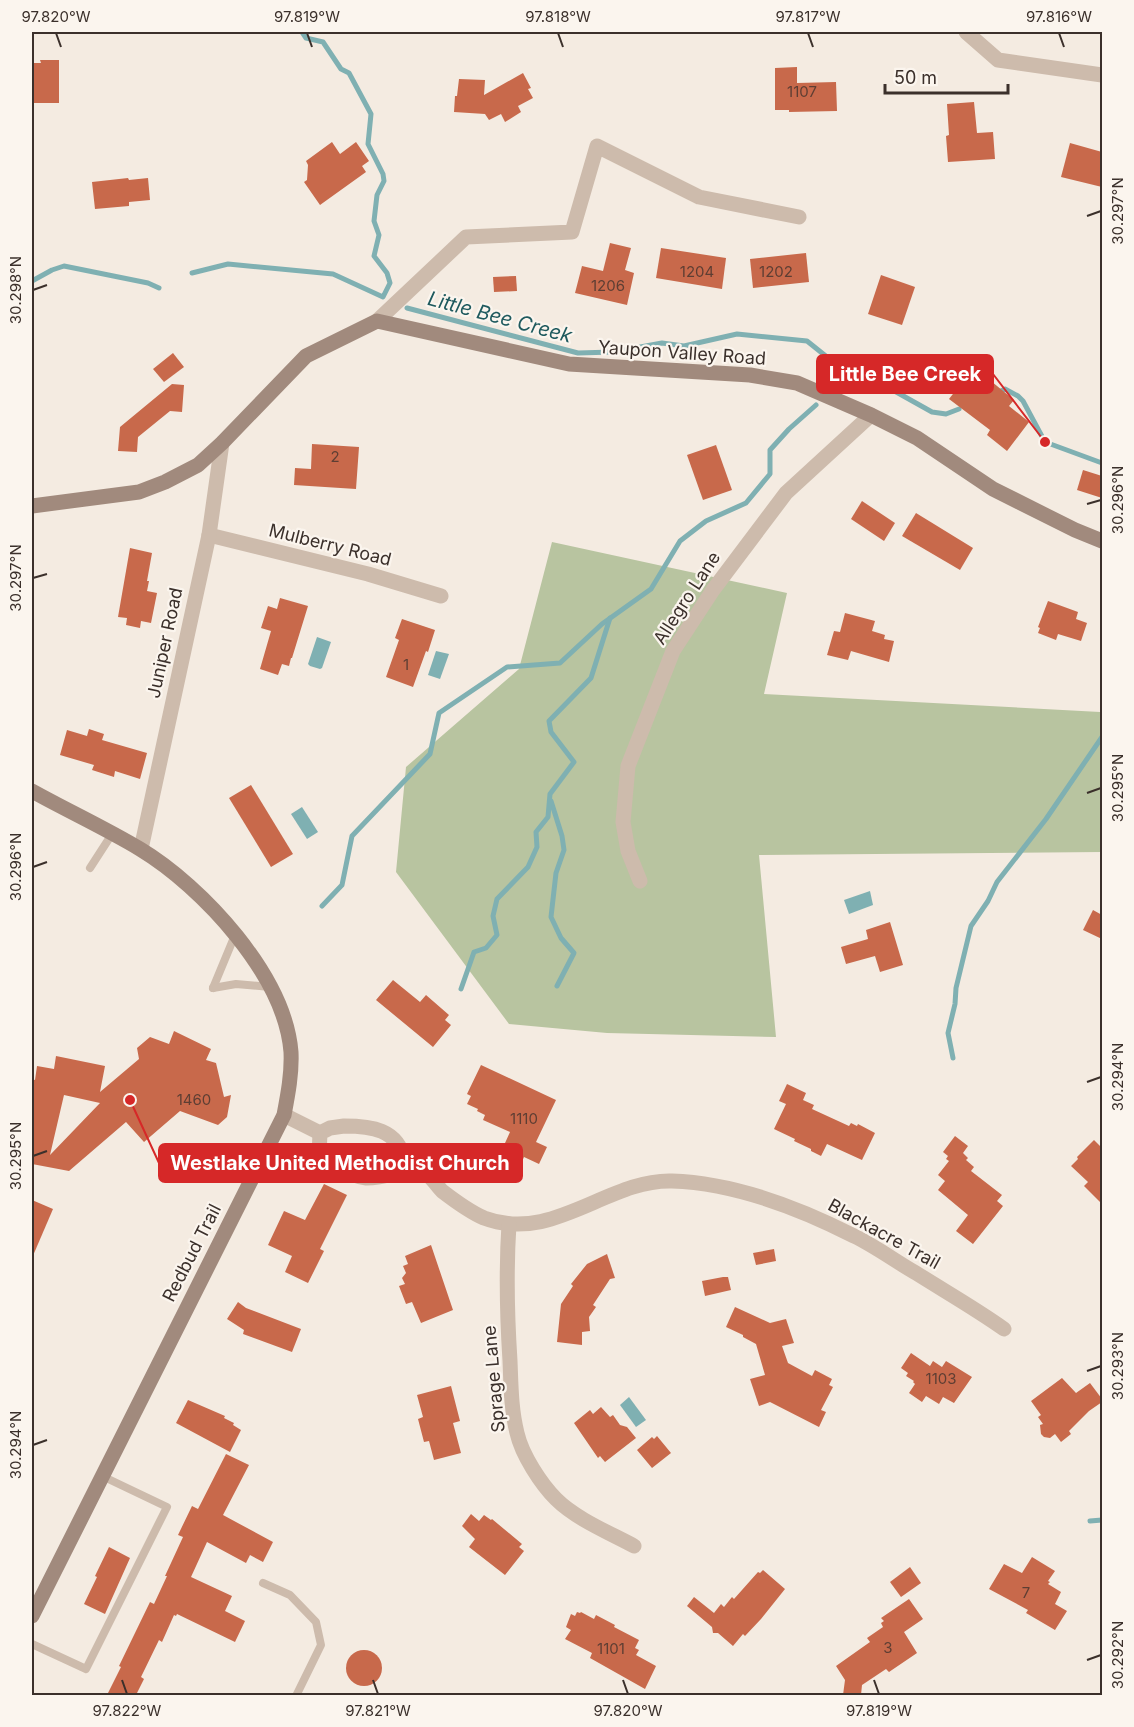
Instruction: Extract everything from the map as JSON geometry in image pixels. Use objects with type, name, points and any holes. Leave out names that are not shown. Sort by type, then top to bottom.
[{"type":"street","points":[[966,32],[998,60],[1102,75]]},
{"type":"street","points":[[32,506],[140,492],[198,465],[306,356],[377,321],[466,237],[572,232],[597,146],[699,197],[799,217]]},
{"type":"street","name":"Yaupon Valley Road","points":[[377,321],[570,364],[750,375],[797,383],[917,438],[993,489],[1102,542]]},
{"type":"street","name":"Allegro Lane","points":[[640,881],[628,851],[623,822],[628,766],[674,651],[713,590],[786,493],[871,415]]},
{"type":"street","name":"Juniper Road","points":[[141,849],[209,535],[222,443]]},
{"type":"street","name":"Mulberry Road","points":[[209,535],[368,574],[441,596]]},
{"type":"street","name":"Redbud Trail","points":[[32,791],[141,849],[176,874],[208,903],[244,944],[270,987],[283,1017],[291,1050],[290,1080],[284,1115],[102,1476],[36,1597],[32,1616]]},
{"type":"street","points":[[284,1115],[320,1133],[320,1148],[327,1158],[346,1172],[364,1178],[378,1178],[395,1173],[404,1160]]},
{"type":"street","name":"Blackacre Trail","points":[[320,1133],[330,1128],[344,1126],[376,1128],[392,1136],[404,1160],[428,1174],[441,1190],[485,1218],[510,1224],[538,1222],[564,1216],[642,1185],[671,1181],[720,1186],[781,1204],[855,1236],[1004,1329]]},
{"type":"street","name":"Sprage Lane","points":[[510,1224],[507,1313],[512,1403],[517,1436],[534,1470],[558,1501],[592,1524],[634,1546]]},
{"type":"lane","points":[[90,868],[112,834]]},
{"type":"lane","points":[[236,934],[213,988],[236,984],[270,987]]},
{"type":"lane","points":[[32,1644],[86,1669],[167,1507],[102,1476]]},
{"type":"lane","points":[[263,1583],[290,1595],[316,1622],[321,1645],[296,1695]]},
{"type":"green space","points":[[552,542],[787,593],[764,694],[1100,712],[1102,852],[759,855],[776,1037],[607,1033],[509,1024],[396,872],[406,767],[519,669]]},
{"type":"water","points":[[317,637],[331,642],[320,669],[308,664]]},
{"type":"water","points":[[436,651],[449,654],[440,679],[428,675]]},
{"type":"water","points":[[302,807],[318,832],[307,839],[291,814]]},
{"type":"water","points":[[870,891],[873,905],[849,914],[844,900]]},
{"type":"water","points":[[629,1397],[646,1420],[636,1427],[620,1405]]},
{"type":"building","points":[[40,60],[59,60],[59,103],[32,103],[32,63],[41,63]]},
{"type":"building","points":[[797,67],[797,83],[836,82],[837,111],[775,110],[775,68]]},
{"type":"building","points":[[523,73],[531,88],[528,89],[533,98],[518,106],[521,112],[505,122],[501,114],[489,120],[485,114],[454,112],[459,79],[485,80],[484,95]]},
{"type":"building","points":[[974,102],[977,133],[993,132],[995,159],[948,162],[947,104]]},
{"type":"building","points":[[332,142],[340,154],[356,142],[369,161],[362,166],[366,172],[320,205],[304,182],[307,180],[306,161]]},
{"type":"building","points":[[1070,143],[1102,152],[1102,187],[1061,177]]},
{"type":"building","points":[[128,178],[129,180],[148,178],[150,200],[129,202],[129,206],[95,209],[92,182]]},
{"type":"building","points":[[610,243],[631,248],[625,270],[634,273],[627,305],[575,293],[582,266],[603,271]]},
{"type":"building","points":[[661,248],[726,258],[722,289],[656,278]]},
{"type":"building","points":[[806,253],[809,282],[753,288],[750,259]]},
{"type":"building","points":[[881,275],[915,287],[902,325],[868,314]]},
{"type":"building","points":[[516,276],[517,291],[494,292],[493,277]]},
{"type":"building","points":[[173,353],[184,367],[164,382],[153,369]]},
{"type":"building","points":[[974,367],[1014,400],[1009,406],[1029,422],[1007,451],[987,435],[990,430],[949,399]]},
{"type":"building","points":[[172,384],[184,385],[182,412],[170,411],[138,437],[137,452],[118,451],[120,427]]},
{"type":"building","points":[[312,444],[359,447],[356,489],[294,485],[295,468],[311,469]]},
{"type":"building","points":[[716,445],[732,490],[703,500],[687,455]]},
{"type":"building","points":[[1083,470],[1102,476],[1102,498],[1077,490]]},
{"type":"building","points":[[862,501],[895,523],[884,541],[851,519]]},
{"type":"building","points":[[916,513],[973,548],[960,570],[902,536]]},
{"type":"building","points":[[130,548],[152,553],[147,591],[157,593],[151,623],[141,621],[140,628],[126,625],[127,618],[118,617]]},
{"type":"building","points":[[280,598],[308,606],[289,666],[282,664],[278,675],[260,669],[271,631],[261,628],[268,606],[277,609]]},
{"type":"building","points":[[1048,601],[1078,612],[1076,619],[1087,623],[1081,641],[1058,634],[1056,640],[1038,633]]},
{"type":"building","points":[[845,613],[875,621],[872,631],[885,635],[884,639],[894,641],[889,662],[851,651],[848,660],[827,655],[834,631],[840,632]]},
{"type":"building","points":[[402,619],[435,630],[413,687],[386,677],[399,640],[395,638]]},
{"type":"building","points":[[89,729],[104,734],[102,740],[147,753],[140,779],[115,771],[114,777],[92,770],[94,765],[60,755],[67,730],[87,736]]},
{"type":"building","points":[[251,785],[293,854],[271,867],[229,798]]},
{"type":"building","points":[[1093,910],[1102,915],[1102,939],[1083,930]]},
{"type":"building","points":[[890,922],[903,965],[880,972],[875,956],[846,964],[841,947],[868,939],[866,930]]},
{"type":"building","points":[[393,980],[420,1002],[426,995],[449,1015],[445,1020],[451,1025],[433,1047],[376,1000]]},
{"type":"building","points":[[174,1031],[211,1049],[206,1060],[216,1063],[224,1097],[231,1095],[227,1117],[218,1125],[180,1111],[144,1142],[126,1122],[69,1171],[32,1164],[32,1079],[35,1080],[37,1066],[54,1069],[56,1056],[105,1066],[100,1092],[139,1059],[137,1048],[150,1037],[169,1044]],"holes":[[[64,1095],[100,1103],[50,1155]]]},
{"type":"building","points":[[481,1065],[556,1100],[536,1142],[547,1147],[539,1164],[524,1157],[517,1173],[496,1163],[510,1132],[483,1120],[485,1115],[467,1104],[471,1096],[467,1094]]},
{"type":"building","points":[[787,1084],[806,1093],[803,1100],[814,1105],[812,1109],[849,1126],[851,1123],[857,1126],[858,1124],[875,1133],[862,1160],[827,1144],[821,1156],[774,1129],[786,1104],[779,1101]]},
{"type":"building","points":[[955,1136],[968,1146],[963,1153],[968,1158],[966,1160],[974,1167],[971,1171],[1002,1195],[997,1201],[1003,1206],[973,1244],[956,1231],[968,1215],[938,1190],[945,1181],[938,1175],[949,1161],[946,1159],[948,1156],[943,1152]]},
{"type":"building","points":[[1094,1140],[1102,1148],[1102,1204],[1084,1186],[1088,1182],[1071,1166]]},
{"type":"building","points":[[324,1184],[347,1195],[320,1249],[324,1251],[308,1283],[285,1272],[292,1256],[268,1245],[284,1211],[305,1220]]},
{"type":"building","points":[[32,1200],[53,1209],[32,1258]]},
{"type":"building","points":[[431,1245],[453,1310],[421,1323],[412,1302],[406,1304],[399,1286],[405,1284],[402,1278],[406,1273],[403,1266],[408,1264],[405,1256]]},
{"type":"building","points":[[774,1249],[776,1261],[756,1265],[753,1253]]},
{"type":"building","points":[[607,1254],[615,1278],[610,1279],[593,1305],[596,1307],[589,1317],[590,1331],[582,1332],[582,1345],[557,1342],[561,1304],[573,1286],[571,1284],[587,1264]]},
{"type":"building","points":[[728,1277],[731,1290],[705,1296],[702,1281]]},
{"type":"building","points":[[238,1302],[246,1308],[301,1329],[292,1352],[243,1334],[244,1330],[227,1319]]},
{"type":"building","points":[[735,1307],[770,1323],[786,1319],[794,1343],[782,1346],[788,1363],[812,1376],[815,1370],[832,1379],[829,1385],[833,1387],[821,1410],[826,1412],[819,1427],[770,1402],[759,1406],[750,1379],[765,1375],[756,1344],[726,1327]]},
{"type":"building","points":[[911,1353],[930,1366],[933,1361],[942,1367],[946,1361],[972,1377],[954,1403],[943,1397],[939,1404],[926,1396],[922,1402],[909,1393],[915,1384],[906,1376],[908,1373],[901,1368]]},
{"type":"building","points":[[1062,1378],[1076,1393],[1090,1383],[1102,1402],[1089,1411],[1069,1431],[1071,1434],[1061,1442],[1055,1434],[1050,1438],[1041,1434],[1040,1425],[1043,1424],[1038,1417],[1041,1415],[1031,1401]]},
{"type":"building","points":[[451,1386],[460,1421],[453,1423],[461,1453],[434,1460],[429,1441],[424,1442],[418,1419],[423,1417],[417,1395]]},
{"type":"building","points":[[188,1400],[225,1416],[224,1418],[241,1430],[230,1452],[176,1423]]},
{"type":"building","points":[[601,1407],[610,1417],[613,1415],[620,1425],[627,1427],[636,1438],[605,1462],[600,1456],[598,1458],[574,1423],[590,1410],[593,1414]]},
{"type":"building","points":[[657,1436],[671,1453],[652,1468],[637,1450],[652,1437],[654,1439]]},
{"type":"building","points":[[226,1454],[249,1465],[223,1515],[273,1542],[263,1562],[250,1555],[246,1563],[207,1542],[191,1577],[232,1596],[225,1611],[245,1621],[235,1642],[177,1614],[174,1615],[162,1642],[159,1640],[141,1677],[144,1679],[136,1695],[107,1695],[150,1602],[154,1604],[167,1576],[165,1576],[183,1537],[178,1535],[192,1506],[198,1509]]},
{"type":"building","points":[[471,1514],[479,1521],[484,1515],[492,1519],[522,1544],[519,1547],[524,1551],[505,1575],[469,1547],[475,1539],[462,1526]]},
{"type":"building","points":[[109,1547],[130,1558],[105,1614],[84,1604]]},
{"type":"building","points":[[1032,1557],[1055,1571],[1048,1584],[1061,1592],[1055,1604],[1067,1611],[1055,1630],[1026,1613],[1028,1610],[989,1589],[1004,1564],[1022,1573]]},
{"type":"building","points":[[910,1567],[921,1583],[901,1597],[890,1582]]},
{"type":"building","points":[[763,1570],[785,1589],[761,1619],[733,1646],[718,1633],[713,1633],[712,1627],[687,1606],[694,1597],[714,1613],[721,1604],[724,1607],[732,1597],[734,1599],[758,1572]]},
{"type":"building","points":[[909,1599],[923,1619],[904,1632],[917,1653],[889,1672],[886,1669],[862,1685],[861,1695],[843,1695],[845,1680],[836,1666],[870,1642],[867,1638],[883,1627],[881,1623],[884,1621],[881,1618]]},
{"type":"building","points":[[577,1612],[594,1619],[596,1615],[639,1640],[635,1648],[639,1650],[636,1655],[656,1666],[645,1689],[590,1658],[592,1653],[565,1639],[571,1630],[566,1627],[571,1614],[575,1616]]},
{"type":"building","points":[[364,1650],[376,1656],[382,1668],[376,1680],[364,1686],[352,1680],[346,1668],[352,1656]]},
{"type":"waterway","points":[[192,273],[228,264],[333,274],[383,297],[390,283],[387,273],[374,256],[379,235],[374,221],[377,195],[384,181],[383,174],[368,144],[371,114],[349,73],[341,69],[323,42],[306,38],[302,32]]},
{"type":"waterway","name":"Little Bee Creek","points":[[32,281],[64,266],[148,283],[159,288]]},
{"type":"waterway","name":"Little Bee Creek","points":[[407,308],[578,353],[613,352],[662,343],[684,346],[737,334],[807,341],[832,361],[864,374],[932,412],[946,414],[959,409]]},
{"type":"waterway","name":"Little Bee Creek","points":[[997,393],[1005,389],[1023,401],[1045,442],[1102,463]]},
{"type":"waterway","points":[[322,906],[342,885],[352,836],[430,754],[439,713],[507,667],[560,663],[602,624],[651,589],[680,541],[706,521],[746,503],[770,474],[770,450],[816,405]]},
{"type":"waterway","points":[[461,989],[474,952],[486,948],[497,935],[493,916],[497,899],[528,867],[537,847],[536,832],[548,817],[550,794],[574,762],[551,732],[549,721],[591,678],[610,618]]},
{"type":"waterway","points":[[953,1058],[948,1033],[971,926],[988,901],[997,882],[1046,819],[1102,737]]},
{"type":"waterway","points":[[551,801],[564,850],[556,873],[551,917],[561,938],[574,953],[557,986]]},
{"type":"waterway","points":[[1090,1521],[1102,1520]]},
{"type":"place","name":"Little Bee Creek","points":[[1045,442]]},
{"type":"place","name":"Westlake United Methodist Church","points":[[130,1100]]}]
